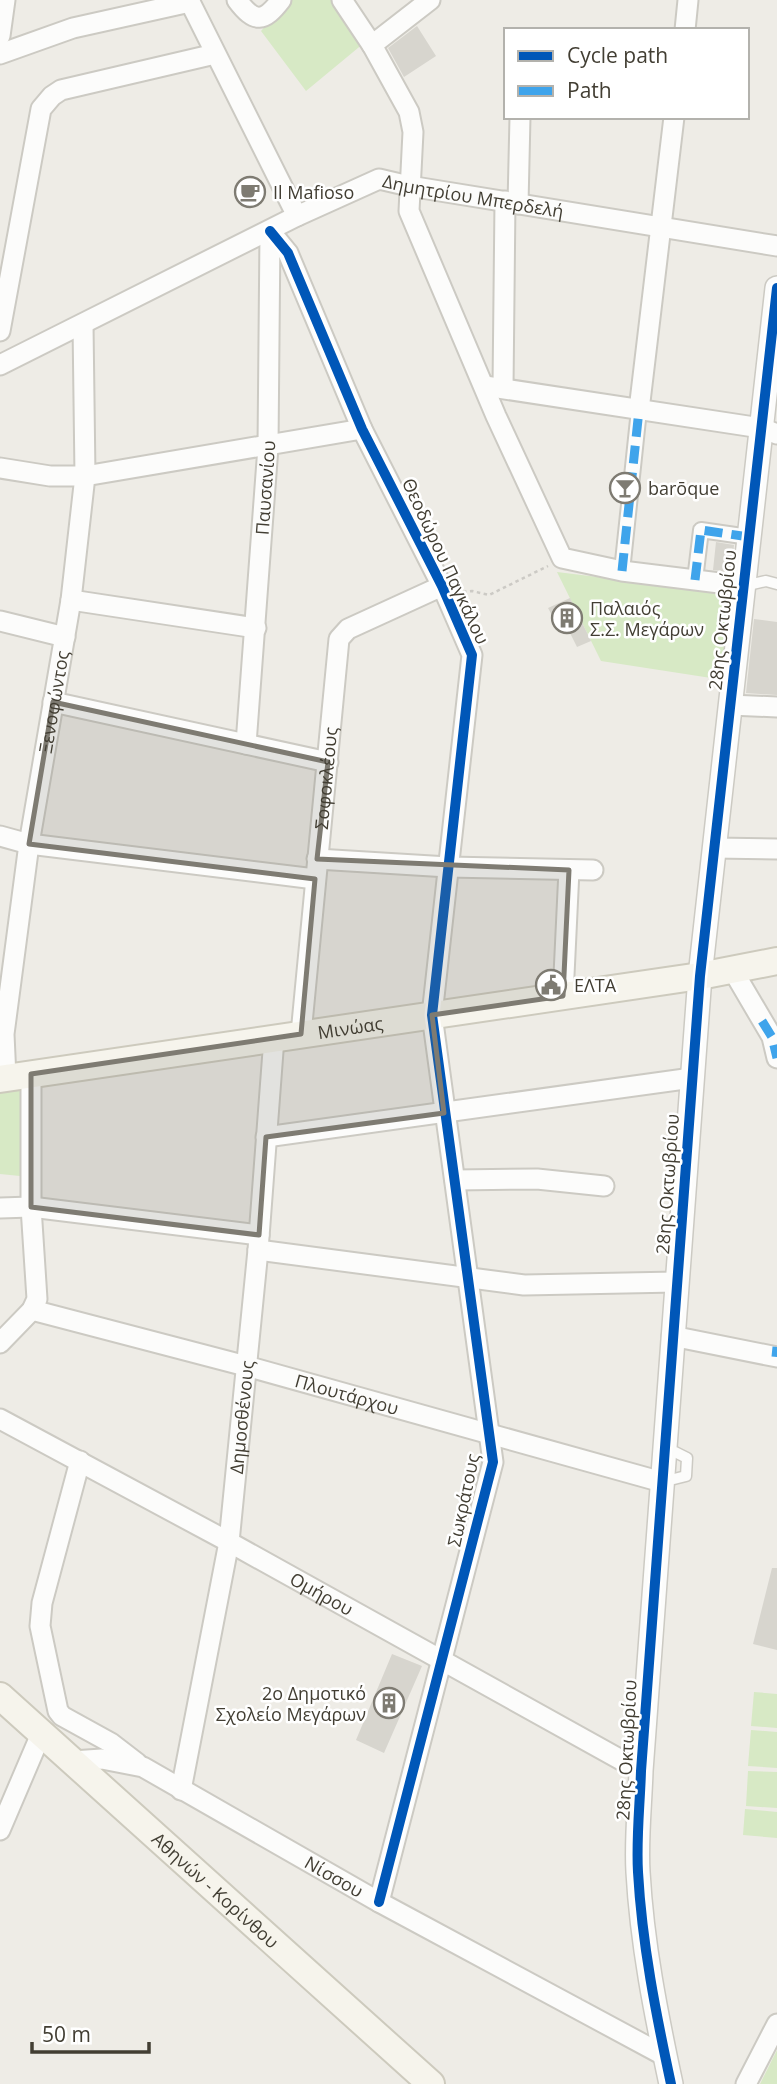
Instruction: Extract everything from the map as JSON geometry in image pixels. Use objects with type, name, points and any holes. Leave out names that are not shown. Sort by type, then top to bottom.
[{"type":"main road","name":"Μινώας","points":[[12,1077],[700,976],[777,961]]},
{"type":"main road","name":"Αθηνών - Κορίνθου","points":[[0,1696],[419,2078]]},
{"type":"street","points":[[0,36],[5,0]]},
{"type":"street","points":[[237,0],[248,13],[260,18],[269,16],[281,0]]},
{"type":"street","points":[[342,0],[372,45],[409,112],[413,132],[409,211],[494,387]]},
{"type":"street","points":[[372,45],[430,0]]},
{"type":"street","points":[[685,28],[688,0]]},
{"type":"street","points":[[0,54],[73,28],[190,1],[297,216]]},
{"type":"street","points":[[0,331],[41,109],[46,102],[61,90],[215,54]]},
{"type":"street","points":[[520,119],[494,387],[496,416],[562,558],[622,571],[744,586]]},
{"type":"street","points":[[622,571],[674,119]]},
{"type":"street","name":"Δημητρίου Μπερδελή","points":[[0,365],[297,216],[379,179],[777,246]]},
{"type":"street","name":"Θεοδώρου Παγκάλου","points":[[270,231],[288,253],[362,429],[444,590],[472,655],[432,1015]]},
{"type":"street","name":"Παυσανίου","points":[[246,744],[268,447],[270,231]]},
{"type":"street","name":"28ης Οκτωβρίου","points":[[671,2084],[640,1908],[638,1869],[641,1771],[668,1480],[672,1336],[700,976],[749,537],[769,431],[777,288]]},
{"type":"street","name":"Ξενοφώντος","points":[[32,1310],[38,1290],[31,1206],[12,1077],[2,1034],[29,844],[71,600],[85,476],[83,324]]},
{"type":"street","points":[[494,387],[769,431]]},
{"type":"street","points":[[0,468],[50,476],[85,476],[362,429]]},
{"type":"street","points":[[695,580],[701,530],[749,537]]},
{"type":"street","name":"Σοφοκλέους","points":[[301,1034],[339,639],[343,632],[444,590]]},
{"type":"street","points":[[71,600],[256,628]]},
{"type":"street","points":[[0,621],[65,637]]},
{"type":"street","points":[[53,702],[328,762]]},
{"type":"street","points":[[730,705],[777,707]]},
{"type":"street","points":[[0,836],[29,844],[315,879]]},
{"type":"street","points":[[714,848],[777,849]]},
{"type":"street","points":[[317,859],[448,867],[593,870]]},
{"type":"street","points":[[563,996],[569,870]]},
{"type":"street","points":[[732,969],[770,1026],[777,1058]]},
{"type":"street","name":"Σωκράτους","points":[[379,1902],[491,1471],[490,1433],[432,1015]]},
{"type":"street","name":"Δημοσθένους","points":[[181,1790],[229,1542],[259,1243],[274,1038]]},
{"type":"street","points":[[266,1137],[692,1078]]},
{"type":"street","points":[[455,1180],[537,1179],[604,1186]]},
{"type":"street","points":[[0,1208],[31,1206],[468,1279],[542,1286],[677,1282]]},
{"type":"street","points":[[0,1343],[32,1310]]},
{"type":"street","name":"Πλουτάρχου","points":[[32,1310],[668,1480]]},
{"type":"street","points":[[672,1336],[777,1355]]},
{"type":"street","name":"Ομήρου","points":[[0,1419],[229,1542],[641,1771]]},
{"type":"street","points":[[80,1461],[40,1614],[55,1704],[62,1716],[117,1747],[143,1767]]},
{"type":"street","points":[[0,1830],[41,1734]]},
{"type":"street","name":"Νίσσου","points":[[72,1761],[102,1759],[143,1767],[379,1902],[665,2056]]},
{"type":"street","points":[[746,2084],[777,2024]]},
{"type":"lane","points":[[744,586],[766,581],[777,584]]},
{"type":"path","points":[[444,590],[489,595],[562,558]]},
{"type":"highlighted area","points":[[53,702],[328,762],[317,859],[569,870],[563,996],[432,1015],[444,1113],[266,1137],[259,1235],[31,1207],[31,1074],[301,1034],[315,879],[29,844]]},
{"type":"green space","points":[[289,0],[335,0],[364,43],[306,91],[261,31]]},
{"type":"green space","points":[[557,572],[736,594],[724,680],[601,661]]},
{"type":"green space","points":[[25,1088],[20,1176],[0,1174],[0,1092]]},
{"type":"green space","points":[[754,1692],[777,1694],[777,1728],[751,1726]]},
{"type":"green space","points":[[751,1730],[777,1732],[777,1768],[748,1766]]},
{"type":"green space","points":[[748,1771],[777,1772],[777,1808],[746,1806]]},
{"type":"green space","points":[[745,1809],[777,1812],[777,1838],[743,1835]]},
{"type":"green space","points":[[777,2050],[777,2084],[760,2084]]},
{"type":"building","points":[[417,26],[436,56],[404,77],[388,48]]},
{"type":"building","points":[[716,542],[734,545],[731,572],[713,570]]},
{"type":"building","name":"Παλαιός Σ.Σ. Μεγάρων","points":[[570,598],[591,641],[577,647],[567,627],[560,630],[548,608]]},
{"type":"building","points":[[754,619],[777,622],[777,695],[746,693]]},
{"type":"building","points":[[772,1568],[777,1568],[777,1650],[753,1644]]},
{"type":"building","name":"2ο Δημοτικό Σχολείο Μεγάρων","points":[[392,1654],[422,1666],[384,1753],[356,1740]]},
{"type":"marked path","points":[[622,571],[639,410]]},
{"type":"marked path","points":[[695,580],[701,530],[749,537]]},
{"type":"marked path","points":[[762,1021],[772,1037],[777,1058]]},
{"type":"marked path","points":[[776,1357],[777,1347]]},
{"type":"cycle path","points":[[270,231],[288,253],[362,429],[442,586],[472,655],[432,1015],[493,1462],[379,1902]]},
{"type":"cycle path","points":[[671,2084],[650,1979],[640,1899],[637,1847],[641,1771],[700,976],[777,288]]},
{"type":"place","name":"Il Mafioso","points":[[250,192]]},
{"type":"place","name":"barōque","points":[[625,488]]},
{"type":"place","name":"Παλαιός Σ.Σ. Μεγάρων","points":[[567,618]]},
{"type":"place","name":"ΕΛΤΑ","points":[[551,985]]},
{"type":"place","name":"2ο Δημοτικό Σχολείο Μεγάρων","points":[[389,1703]]}]
